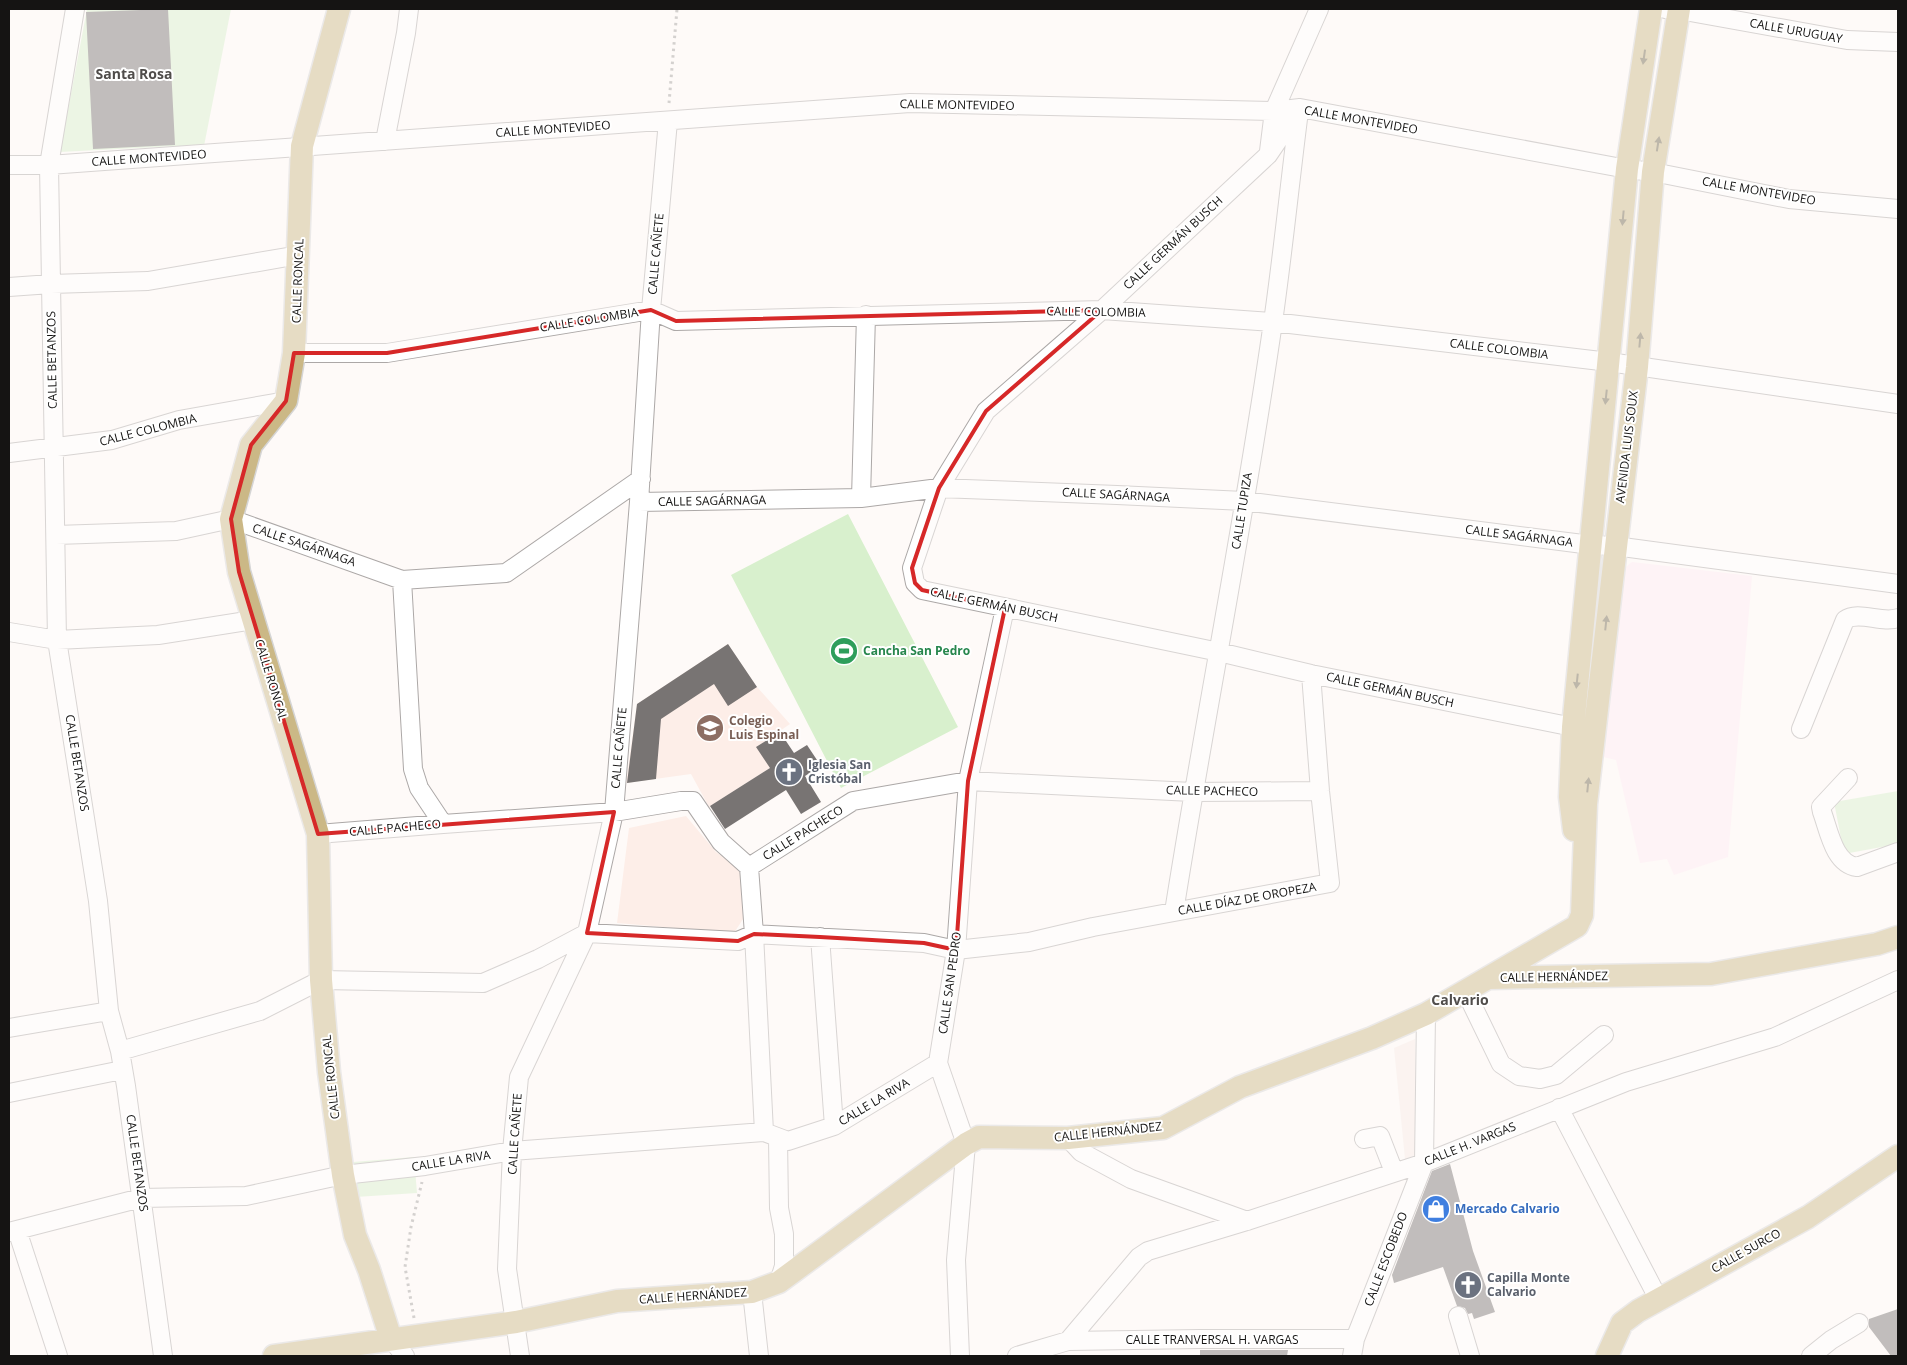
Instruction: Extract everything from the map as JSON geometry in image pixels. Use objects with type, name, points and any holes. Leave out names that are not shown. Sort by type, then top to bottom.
[{"type":"main road","name":"CALLE RONCAL","points":[[339,9],[302,146],[294,353],[286,401],[251,445],[231,519],[239,572],[318,834],[321,980],[329,1072],[343,1176],[355,1234],[391,1338]]},
{"type":"main road","name":"AVENIDA LUIS SOUX","points":[[1582,886],[1570,797],[1573,727],[1628,169],[1651,9]]},
{"type":"main road","name":"AVENIDA LUIS SOUX","points":[[1486,978],[1577,926],[1582,915],[1586,804],[1637,367],[1654,172],[1674,9]]},
{"type":"main road","name":"CALLE HERNÁNDEZ","points":[[274,1356],[391,1338],[516,1322],[617,1301],[752,1292],[779,1282],[966,1144],[979,1137],[1068,1138],[1163,1128],[1240,1087],[1372,1038],[1426,1014],[1486,978],[1711,974],[1877,944],[1898,937]]},
{"type":"main road","name":"CALLE SURCO","points":[[1607,1356],[1622,1323],[1658,1298],[1808,1217],[1898,1156]]},
{"type":"street","name":"CALLE BETANZOS","points":[[75,9],[49,165],[57,640],[98,901],[109,1012],[120,1051],[126,1086],[163,1356]]},
{"type":"street","points":[[385,141],[409,9]]},
{"type":"street","points":[[1268,155],[1274,111],[1319,9]]},
{"type":"street","name":"CALLE URUGUAY","points":[[1674,9],[1847,40],[1898,42]]},
{"type":"street","name":"CALLE MONTEVIDEO","points":[[9,165],[49,165],[910,103],[1274,111],[1300,108],[1628,169],[1654,172],[1789,199],[1898,209]]},
{"type":"street","name":"CALLE GERMÁN BUSCH","points":[[1300,108],[1268,155],[1102,310],[986,411],[939,488],[912,568],[915,584],[922,590],[1219,652],[1311,674],[1573,727]]},
{"type":"street","name":"CALLE TUPIZA","points":[[1174,912],[1192,792],[1219,652],[1273,322],[1300,108]]},
{"type":"street","name":"CALLE CAÑETE","points":[[520,1356],[507,1269],[512,1150],[519,1077],[587,933],[614,812],[641,479],[650,310],[668,121]]},
{"type":"street","points":[[9,287],[148,281],[299,255]]},
{"type":"street","name":"CALLE COLOMBIA","points":[[294,353],[387,353],[650,310],[676,321],[1102,310],[1273,322],[1609,362],[1898,404]]},
{"type":"street","points":[[862,498],[866,315]]},
{"type":"street","name":"CALLE COLOMBIA","points":[[9,453],[112,440],[179,420],[286,401]]},
{"type":"street","name":"CALLE SAGÁRNAGA","points":[[231,519],[402,580],[506,573],[641,479]]},
{"type":"street","name":"CALLE SAGÁRNAGA","points":[[639,502],[862,498],[939,488],[1244,502],[1591,545],[1615,546],[1898,584]]},
{"type":"street","points":[[56,535],[176,530],[231,519]]},
{"type":"street","points":[[402,580],[412,769],[419,788],[443,824]]},
{"type":"street","name":"CALLE SAN PEDRO","points":[[960,1356],[956,1260],[966,1144],[938,1063],[956,950],[968,781],[1006,608]]},
{"type":"street","points":[[1801,729],[1845,620],[1854,616],[1885,620],[1898,618]]},
{"type":"street","points":[[9,632],[57,640],[158,635],[253,620]]},
{"type":"street","name":"CALLE DÍAZ DE OROPEZA","points":[[587,933],[738,941],[754,934],[820,937],[924,943],[956,950],[1029,942],[1093,927],[1330,883],[1320,791],[1311,674]]},
{"type":"street","points":[[1848,778],[1821,807],[1840,859],[1850,866],[1857,867],[1898,852]]},
{"type":"street","name":"CALLE PACHECO","points":[[318,834],[614,812],[681,801],[693,801],[721,842],[749,867],[853,801],[968,781],[1192,792],[1320,791]]},
{"type":"street","points":[[749,867],[771,1135],[779,1208],[784,1234],[784,1266],[779,1282]]},
{"type":"street","points":[[120,1051],[260,1011],[321,980],[483,983],[538,959],[587,933]]},
{"type":"street","points":[[820,937],[834,1126]]},
{"type":"street","name":"CALLE H. VARGAS","points":[[1068,1341],[1139,1257],[1148,1251],[1246,1221],[1424,1162],[1626,1082],[1775,1037],[1898,981]]},
{"type":"street","points":[[1465,990],[1502,1064],[1519,1076],[1540,1079],[1556,1076],[1604,1035]]},
{"type":"street","points":[[9,1028],[109,1012]]},
{"type":"street","points":[[1424,1162],[1426,1014]]},
{"type":"street","name":"CALLE LA RIVA","points":[[13,1231],[142,1198],[246,1196],[343,1176],[424,1166],[512,1150],[771,1135],[788,1142],[834,1126],[938,1063]]},
{"type":"street","points":[[9,1093],[122,1070]]},
{"type":"street","points":[[1559,1108],[1658,1298]]},
{"type":"street","points":[[1364,1139],[1380,1136],[1394,1172]]},
{"type":"street","points":[[1068,1138],[1081,1152],[1131,1179],[1246,1221]]},
{"type":"street","name":"CALLE ESCOBEDO","points":[[1353,1348],[1424,1162]]},
{"type":"street","points":[[13,1231],[58,1356]]},
{"type":"street","points":[[752,1292],[759,1356]]},
{"type":"street","points":[[1458,1316],[1470,1356]]},
{"type":"street","points":[[1811,1356],[1831,1340],[1859,1323]]},
{"type":"street","name":"CALLE RONCAL","points":[[391,1338],[405,1356]]},
{"type":"street","name":"CALLE TRANVERSAL H. VARGAS","points":[[1017,1356],[1068,1341],[1200,1339],[1353,1348]]},
{"type":"path","points":[[668,121],[677,9]]},
{"type":"path","points":[[417,1336],[405,1267],[411,1226],[421,1191],[424,1166]]},
{"type":"highlighted area","points":[[651,310],[676,321],[1102,310],[986,411],[939,488],[912,568],[915,583],[922,590],[1005,608],[968,781],[956,950],[924,943],[820,937],[754,934],[738,941],[587,933],[614,812],[318,834],[239,572],[231,519],[251,445],[286,401],[294,353],[387,353]]},
{"type":"shaded area","points":[[1632,562],[1752,576],[1728,857],[1674,875],[1667,859],[1640,863],[1616,760],[1599,756],[1626,567]]},
{"type":"shaded area","name":"Colegio Luis Espinal","points":[[728,644],[757,687],[790,724],[758,746],[770,768],[709,807],[691,774],[626,783],[637,704]]},
{"type":"shaded area","points":[[686,816],[716,852],[741,869],[743,919],[734,933],[617,923],[629,828]]},
{"type":"shaded area","points":[[1415,1039],[1416,1155],[1405,1159],[1394,1048]]},
{"type":"green space","points":[[87,9],[231,9],[204,146],[60,152]]},
{"type":"green space","name":"Cancha San Pedro","points":[[848,514],[958,727],[841,788],[731,575]]},
{"type":"green space","points":[[1898,791],[1898,844],[1844,854],[1834,802]]},
{"type":"green space","points":[[414,1157],[417,1193],[356,1197],[353,1162]]},
{"type":"building","points":[[168,9],[175,145],[93,149],[86,12]]},
{"type":"building","points":[[728,644],[757,687],[728,706],[714,684],[661,719],[656,779],[627,783],[637,704]]},
{"type":"building","points":[[780,732],[794,753],[807,745],[821,766],[805,776],[821,802],[801,814],[786,790],[725,829],[710,806],[770,768],[756,747]]},
{"type":"building","name":"Mercado Calvario","points":[[1450,1164],[1473,1251],[1495,1312],[1474,1319],[1472,1313],[1468,1314],[1465,1308],[1457,1306],[1443,1267],[1394,1283],[1392,1275],[1432,1171]]},
{"type":"building","points":[[1898,1309],[1898,1356],[1891,1356],[1869,1327],[1869,1319]]},
{"type":"building","points":[[1200,1350],[1288,1350],[1287,1356],[1200,1356]]},
{"type":"place","name":"Cancha San Pedro","points":[[844,651]]},
{"type":"place","name":"Colegio Luis Espinal","points":[[710,728]]},
{"type":"place","name":"Iglesia San Cristóbal","points":[[789,772]]},
{"type":"place","name":"Mercado Calvario","points":[[1436,1209]]},
{"type":"place","name":"Capilla Monte Calvario","points":[[1468,1285]]},
{"type":"district","name":"Santa Rosa","points":[[134,74]]},
{"type":"district","name":"Calvario","points":[[1460,1000]]}]
